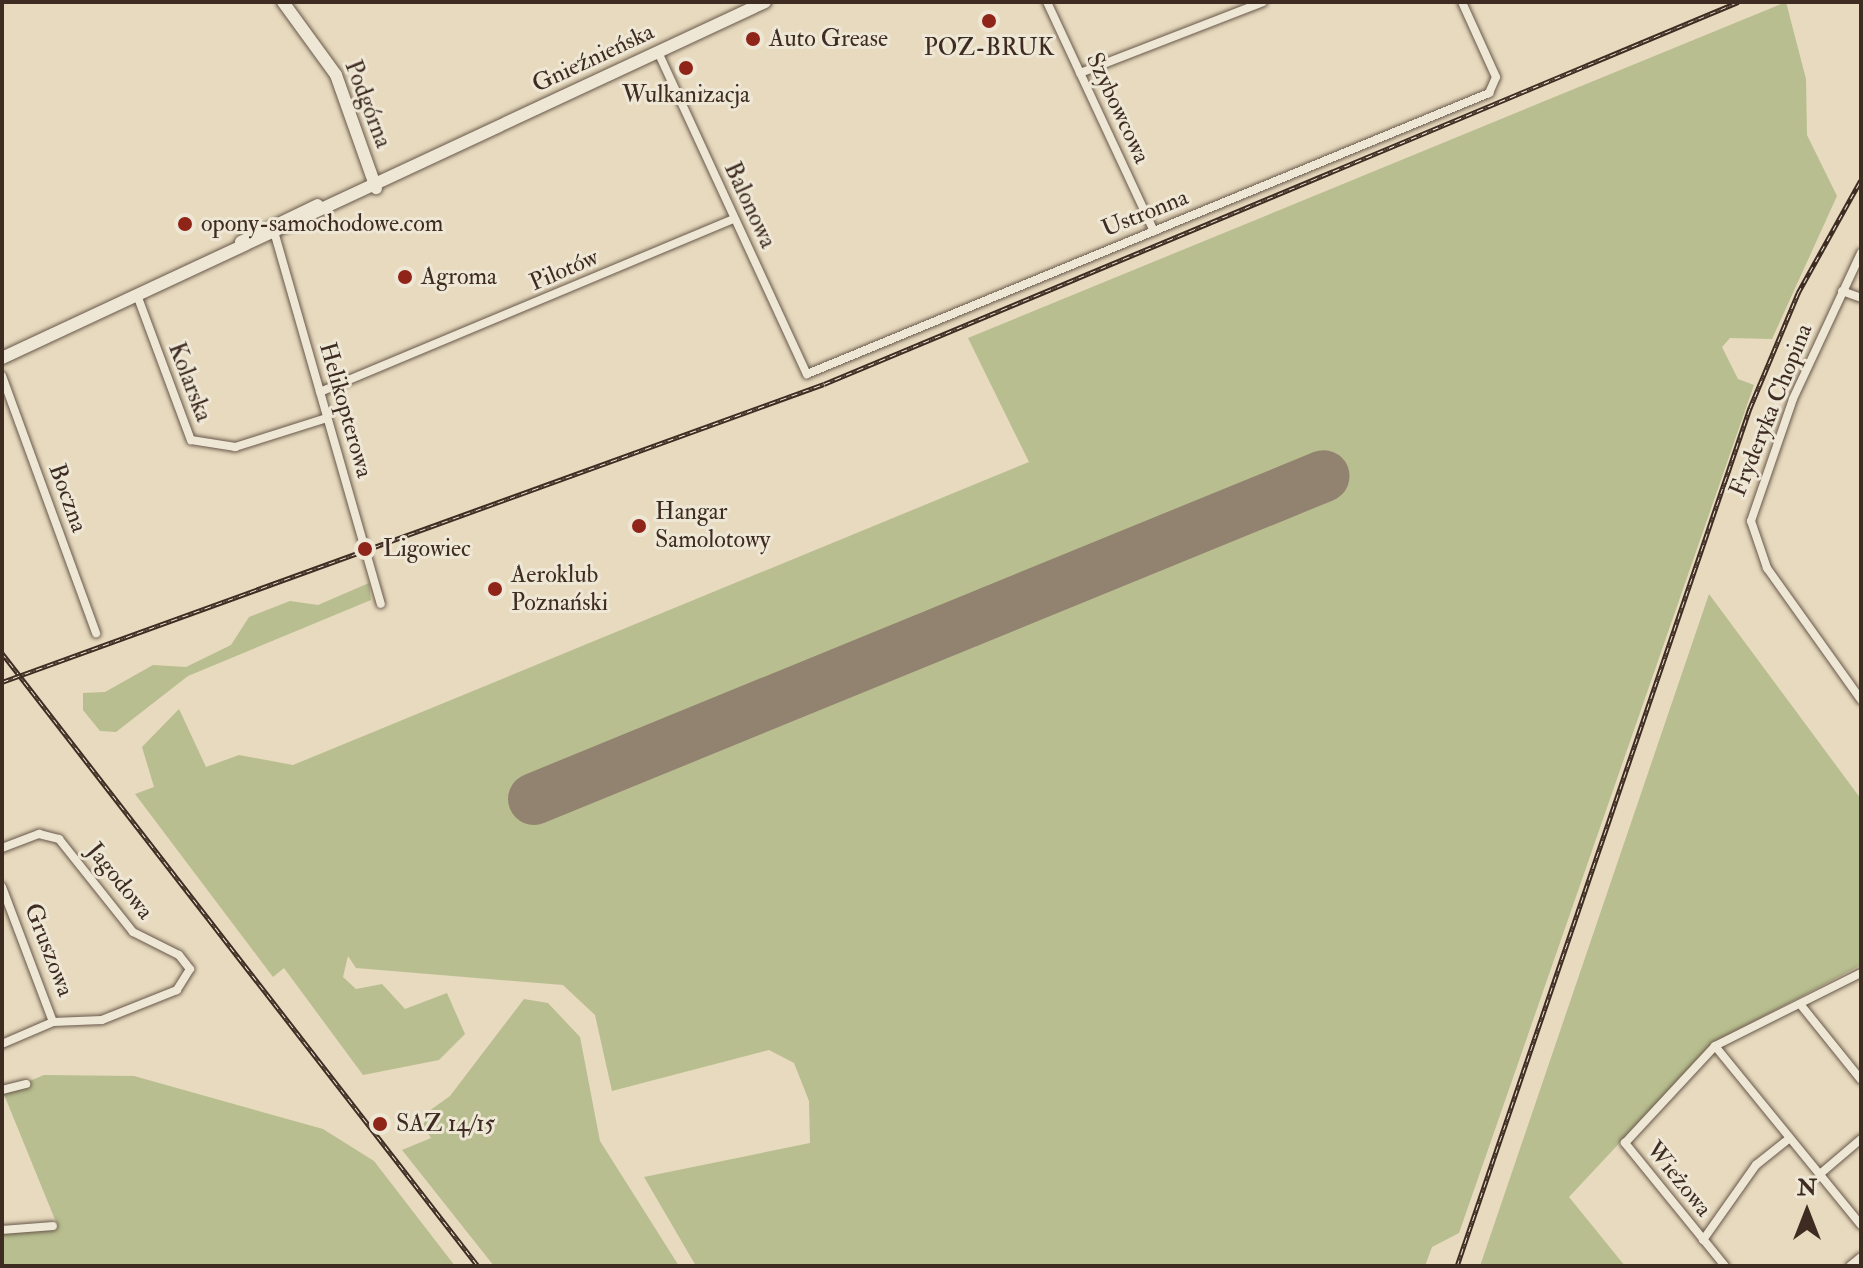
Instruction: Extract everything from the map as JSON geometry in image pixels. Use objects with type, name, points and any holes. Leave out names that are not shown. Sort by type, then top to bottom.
[{"type":"main road","name":"Podgórna","points":[[283,2],[336,75],[375,184]]},
{"type":"main road","name":"Gnieźnieńska","points":[[2,358],[765,2]]},
{"type":"street","name":"Szybowcowa","points":[[1047,2],[1154,231]]},
{"type":"street","points":[[1080,73],[1263,2]]},
{"type":"street","name":"Ustronna","points":[[807,374],[1496,86],[1462,2]]},
{"type":"street","name":"Balonowa","points":[[658,52],[807,374]]},
{"type":"street","name":"Pilotów","points":[[320,392],[734,219]]},
{"type":"street","name":"Helikopterowa","points":[[274,231],[381,604]]},
{"type":"street","name":"Fryderyka Chopina","points":[[1861,253],[1793,399],[1751,521],[1767,568],[1861,700]]},
{"type":"street","points":[[1842,291],[1861,298]]},
{"type":"street","name":"Kolarska","points":[[137,295],[191,440],[235,447],[327,418]]},
{"type":"street","name":"Boczna","points":[[2,376],[96,633]]},
{"type":"street","name":"Jagodowa","points":[[2,848],[39,834],[59,839],[133,932],[179,955],[190,969],[177,990],[102,1020],[53,1022]]},
{"type":"street","name":"Gruszowa","points":[[2,887],[53,1022],[2,1044]]},
{"type":"street","points":[[1861,973],[1715,1046],[1861,1225]]},
{"type":"street","points":[[1800,1004],[1861,1080]]},
{"type":"street","name":"Wieżowa","points":[[1715,1046],[1625,1143],[1725,1266]]},
{"type":"street","points":[[2,1090],[26,1084]]},
{"type":"street","name":"Wieżowa","points":[[1703,1240],[1756,1165],[1790,1138]]},
{"type":"street","points":[[1820,1174],[1861,1139]]},
{"type":"street","points":[[2,1230],[53,1226]]},
{"type":"street","points":[[1850,1266],[1861,1257]]},
{"type":"green space","points":[[1786,2],[1806,79],[1807,135],[1837,196],[1772,339],[1730,338],[1722,347],[1738,379],[1754,385],[1459,1233],[1432,1247],[1425,1266],[696,1266],[644,1177],[810,1143],[809,1101],[794,1063],[769,1050],[612,1091],[595,1015],[563,985],[356,968],[348,956],[343,977],[356,989],[382,984],[405,1009],[447,993],[465,1034],[439,1060],[363,1075],[284,968],[273,977],[135,794],[154,787],[142,747],[179,709],[206,767],[239,755],[293,765],[1029,462],[968,338]]},
{"type":"green space","points":[[369,583],[371,600],[188,676],[116,732],[100,731],[83,710],[83,693],[105,692],[153,665],[186,667],[231,645],[249,617],[290,601],[318,605]]},
{"type":"green space","points":[[1709,594],[1861,799],[1861,965],[1713,1043],[1569,1197],[1625,1266],[1480,1266]]},
{"type":"green space","points":[[524,999],[548,1003],[580,1037],[600,1141],[679,1266],[494,1266],[402,1150],[431,1138],[423,1125],[429,1111],[450,1096]]},
{"type":"green space","points":[[44,1075],[134,1076],[323,1129],[374,1161],[455,1266],[2,1266],[2,1233],[58,1227],[3,1092]]},
{"type":"runway","points":[[534,799],[1324,476]]},
{"type":"railway","points":[[2,682],[824,384],[1738,2]]},
{"type":"railway","points":[[1457,1266],[1750,408],[1798,293],[1861,180]]},
{"type":"railway","points":[[2,653],[478,1266]]},
{"type":"place","name":"POZ-BRUK","points":[[989,21]]},
{"type":"place","name":"Auto Grease","points":[[753,39]]},
{"type":"place","name":"Wulkanizacja","points":[[686,68]]},
{"type":"place","name":"opony-samochodowe.com","points":[[185,224]]},
{"type":"place","name":"Agroma","points":[[405,277]]},
{"type":"place","name":"Hangar Samolotowy","points":[[639,526]]},
{"type":"place","name":"Ligowiec","points":[[365,549]]},
{"type":"place","name":"Aeroklub Poznański","points":[[495,589]]},
{"type":"place","name":"SAZ 14/15","points":[[380,1124]]}]
